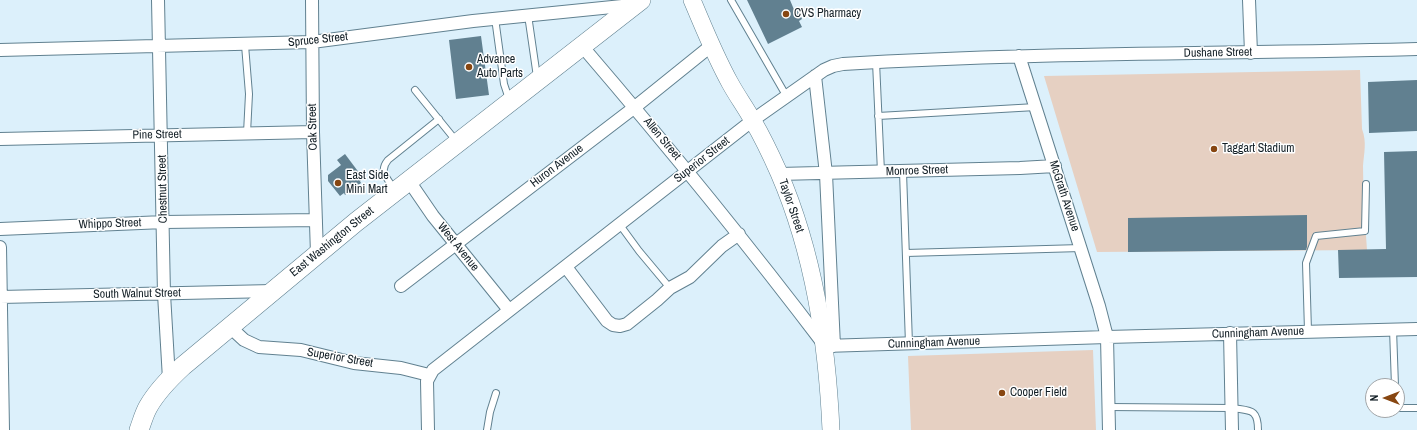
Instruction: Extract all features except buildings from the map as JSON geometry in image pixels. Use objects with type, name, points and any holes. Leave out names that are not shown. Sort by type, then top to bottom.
[{"type":"main road","name":"Taylor Street","points":[[692,0],[729,82],[763,138],[779,174],[804,245],[830,346],[829,384],[831,430]]},
{"type":"main road","name":"East Washington Street","points":[[139,430],[148,406],[158,391],[169,379],[317,254],[638,2]]},
{"type":"street","name":"Chestnut Street","points":[[158,0],[164,222],[164,294],[169,379]]},
{"type":"street","name":"Oak Street","points":[[312,0],[313,132],[317,254]]},
{"type":"street","points":[[1249,0],[1251,53]]},
{"type":"street","name":"Spruce Street","points":[[0,50],[245,45],[312,42],[495,18],[638,2]]},
{"type":"street","name":"Huron Avenue","points":[[402,286],[540,178],[635,107],[712,45]]},
{"type":"street","name":"Allen Street","points":[[582,46],[635,107],[739,234]]},
{"type":"street","name":"Dushane Street","points":[[1019,56],[1417,49]]},
{"type":"street","name":"Superior Street","points":[[230,327],[250,344],[267,348],[301,350],[354,363],[401,368],[429,375],[433,370],[508,310],[689,172],[753,120],[824,70],[833,66],[876,62],[1019,56]]},
{"type":"street","name":"McGrath Avenue","points":[[1019,56],[1100,306],[1108,337],[1109,430]]},
{"type":"street","name":"Taylor Street","points":[[815,76],[826,174],[830,346]]},
{"type":"street","name":"Pine Street","points":[[0,139],[313,132]]},
{"type":"street","name":"Monroe Street","points":[[779,174],[903,172],[1055,166]]},
{"type":"street","name":"West Avenue","points":[[402,186],[433,216],[508,310]]},
{"type":"street","name":"Whippo Street","points":[[0,229],[164,222],[316,220]]},
{"type":"street","points":[[566,267],[606,321],[613,325],[620,326],[627,324],[670,288],[690,277],[722,246],[739,234],[830,346]]},
{"type":"street","points":[[0,247],[1,382],[3,430]]},
{"type":"street","name":"South Walnut Street","points":[[1,297],[273,291]]},
{"type":"street","name":"Cunningham Avenue","points":[[830,346],[1417,328]]},
{"type":"street","points":[[1230,333],[1232,430]]},
{"type":"street","points":[[428,430],[427,381],[429,375]]},
{"type":"lane","points":[[731,0],[787,97]]},
{"type":"lane","points":[[528,15],[537,81]]},
{"type":"lane","points":[[495,18],[504,84],[510,102]]},
{"type":"lane","points":[[245,45],[250,94],[247,133]]},
{"type":"lane","points":[[876,62],[881,172]]},
{"type":"lane","points":[[416,90],[458,143]]},
{"type":"lane","points":[[878,116],[1036,107]]},
{"type":"lane","points":[[402,186],[383,172],[384,166],[388,160],[438,119]]},
{"type":"lane","points":[[903,172],[909,344]]},
{"type":"lane","points":[[1308,331],[1306,263],[1316,236],[1365,231],[1366,184]]},
{"type":"lane","points":[[620,225],[639,251],[670,288]]},
{"type":"lane","points":[[906,253],[1081,248]]},
{"type":"lane","points":[[1393,329],[1395,378]]},
{"type":"lane","points":[[488,430],[490,412],[496,393]]},
{"type":"lane","points":[[1109,407],[1232,408],[1246,410],[1255,413],[1257,416],[1258,430]]},
{"type":"lane","points":[[1405,408],[1417,408]]},
{"type":"shaded area","name":"Taggart Stadium","points":[[1360,70],[1362,129],[1365,143],[1363,176],[1367,250],[1097,252],[1044,76]]},
{"type":"shaded area","name":"Cooper Field","points":[[1093,350],[1096,430],[911,430],[908,356]]},
{"type":"place","name":"CVS Pharmacy","points":[[786,14]]},
{"type":"place","name":"Advance Auto Parts","points":[[469,67]]},
{"type":"place","name":"Taggart Stadium","points":[[1214,149]]},
{"type":"place","name":"East Side Mini Mart","points":[[338,183]]},
{"type":"place","name":"Cooper Field","points":[[1002,393]]}]
